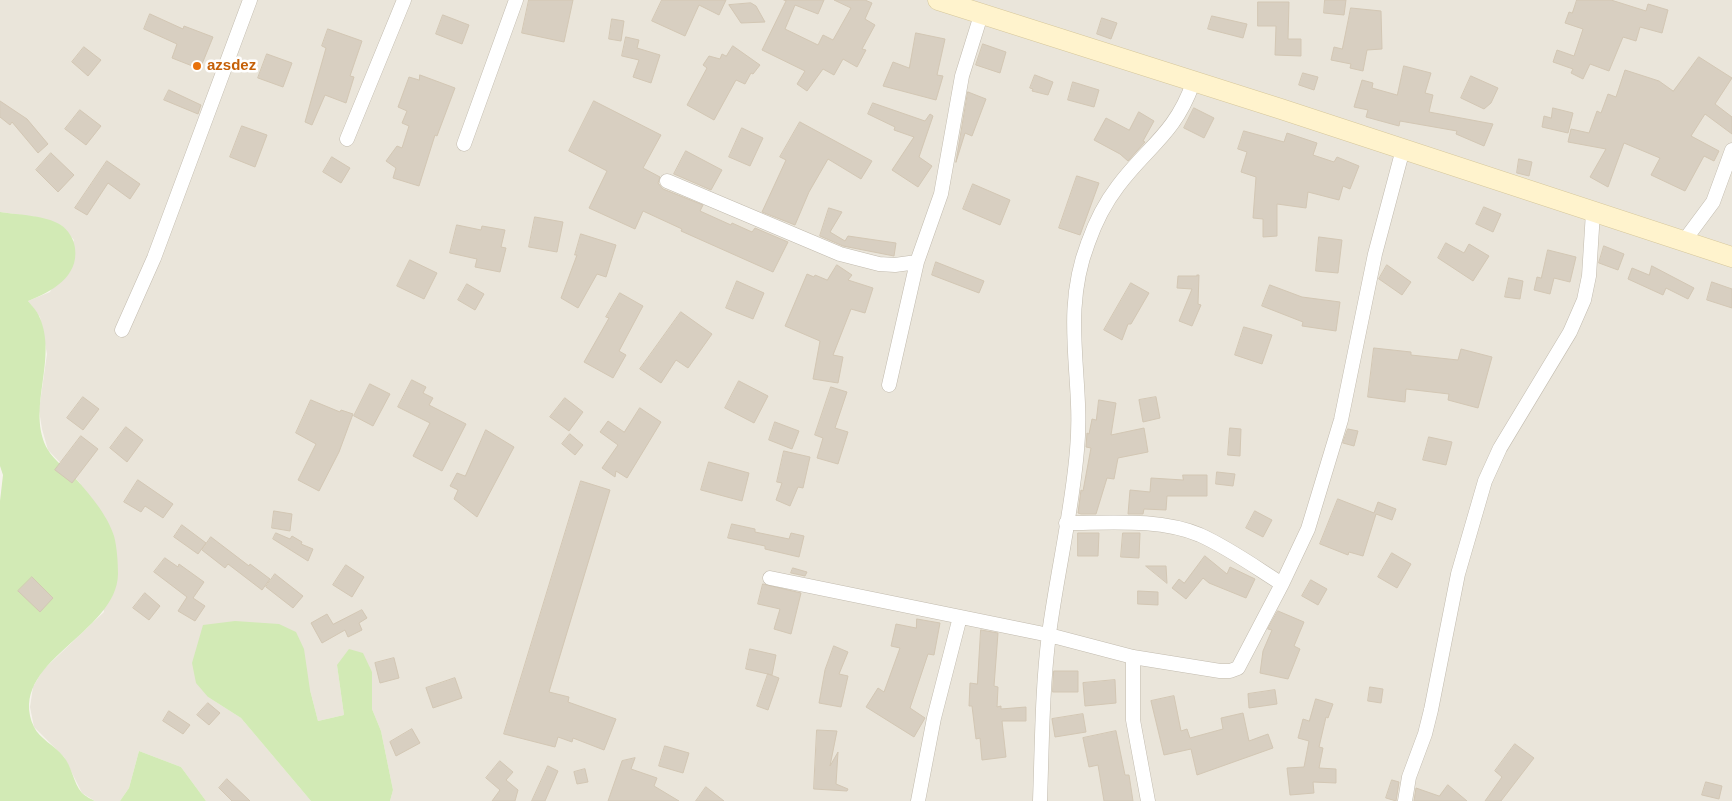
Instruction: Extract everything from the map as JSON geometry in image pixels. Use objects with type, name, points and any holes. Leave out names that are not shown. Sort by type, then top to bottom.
[{"type":"main road","points":[[938,0],[981,16],[1403,149],[1732,257]]},
{"type":"street","points":[[122,330],[154,258],[250,0]]},
{"type":"street","points":[[347,139],[404,0]]},
{"type":"street","points":[[464,144],[516,0]]},
{"type":"street","points":[[889,385],[917,262],[941,194],[962,76],[981,16]]},
{"type":"street","points":[[1040,801],[1049,635],[1078,450],[1073,313],[1087,244],[1102,210],[1117,186],[1176,121],[1193,83]]},
{"type":"street","points":[[770,578],[1049,635],[1133,657],[1220,671],[1238,668],[1282,584],[1308,529],[1341,420],[1376,254],[1403,149]]},
{"type":"street","points":[[1684,241],[1713,202],[1732,150]]},
{"type":"street","points":[[667,181],[840,254],[879,264],[895,265],[917,262]]},
{"type":"street","points":[[1405,801],[1409,776],[1425,734],[1431,710],[1458,574],[1485,481],[1500,448],[1570,332],[1584,300],[1589,276],[1593,212]]},
{"type":"street","points":[[1066,523],[1138,523],[1173,527],[1198,535],[1227,549],[1282,584]]},
{"type":"street","points":[[918,801],[934,718],[960,617]]},
{"type":"street","points":[[1133,657],[1133,720],[1148,801]]},
{"type":"shaded area","points":[[0,0],[1732,0],[1732,801],[390,801],[393,790],[381,731],[372,709],[372,672],[337,665],[344,715],[318,721],[310,690],[208,697],[241,718],[311,801],[206,801],[181,767],[139,751],[129,788],[120,801],[95,801],[82,793],[64,757],[34,727],[30,707],[33,687],[43,670],[104,612],[80,483],[48,450],[42,429],[39,410],[47,354],[40,317],[28,301],[50,292],[74,240],[61,225],[37,217],[0,212]]},
{"type":"green space","points":[[0,212],[40,217],[55,222],[68,232],[75,248],[73,267],[62,282],[46,293],[28,301],[38,314],[44,332],[46,349],[40,401],[42,435],[48,450],[86,490],[111,528],[115,540],[118,574],[113,595],[100,614],[48,666],[35,684],[29,704],[36,731],[60,752],[66,760],[82,793],[95,801],[0,801],[0,501],[3,475],[0,466]]},
{"type":"green space","points":[[235,621],[279,624],[296,632],[304,649],[310,690],[318,721],[344,715],[337,665],[349,649],[363,653],[372,672],[372,709],[381,731],[393,790],[390,801],[311,801],[241,718],[208,697],[196,683],[192,663],[203,625]]},
{"type":"green space","points":[[139,751],[181,767],[206,801],[120,801],[129,788]]},
{"type":"building","points":[[529,0],[573,0],[564,42],[522,33]]},
{"type":"building","points":[[662,0],[726,0],[719,15],[699,5],[685,36],[652,21]]},
{"type":"building","points":[[784,0],[824,0],[818,14],[795,5],[785,29],[818,45],[823,35],[833,40],[851,8],[834,0],[865,0],[872,3],[865,19],[875,25],[862,49],[866,50],[857,67],[843,59],[834,75],[823,69],[807,91],[797,84],[805,71],[762,50],[786,1]]},
{"type":"building","points":[[1325,0],[1346,0],[1344,15],[1324,13]]},
{"type":"building","points":[[1577,0],[1611,0],[1646,11],[1648,4],[1668,10],[1662,33],[1640,27],[1636,41],[1623,37],[1609,71],[1590,64],[1583,79],[1571,73],[1573,69],[1553,62],[1557,50],[1574,56],[1583,29],[1565,23],[1569,12],[1572,13]]},
{"type":"building","points":[[1258,2],[1289,2],[1288,39],[1301,39],[1301,56],[1275,55],[1276,26],[1258,26]]},
{"type":"building","points":[[751,3],[756,6],[765,22],[741,23],[729,5]]},
{"type":"building","points":[[1351,8],[1381,11],[1382,49],[1367,50],[1363,71],[1350,68],[1351,64],[1331,60],[1334,47],[1342,49]]},
{"type":"building","points":[[150,14],[183,29],[184,26],[213,37],[200,69],[172,58],[177,44],[144,29]]},
{"type":"building","points":[[443,15],[469,25],[462,44],[436,34]]},
{"type":"building","points":[[1212,16],[1247,24],[1243,38],[1208,29]]},
{"type":"building","points":[[1102,18],[1117,23],[1111,39],[1097,34]]},
{"type":"building","points":[[612,19],[624,21],[621,41],[609,39]]},
{"type":"building","points":[[328,29],[362,41],[350,76],[354,77],[346,103],[325,95],[312,125],[305,122],[326,48],[322,46]]},
{"type":"building","points":[[916,33],[945,39],[937,75],[943,76],[936,100],[883,86],[893,62],[909,68]]},
{"type":"building","points":[[626,37],[639,40],[637,48],[660,55],[651,83],[633,77],[639,60],[622,56]]},
{"type":"building","points":[[983,44],[1006,52],[1000,73],[976,65]]},
{"type":"building","points":[[733,46],[760,65],[753,74],[751,73],[745,84],[736,80],[714,120],[687,105],[707,68],[703,65],[709,56],[720,59],[722,54],[726,56]]},
{"type":"building","points":[[84,47],[101,60],[88,76],[72,62]]},
{"type":"building","points":[[267,54],[292,63],[283,87],[258,78]]},
{"type":"building","points":[[1699,57],[1732,78],[1715,104],[1732,117],[1732,134],[1705,114],[1691,136],[1719,151],[1714,161],[1704,156],[1685,191],[1651,175],[1660,158],[1624,143],[1608,187],[1590,177],[1606,149],[1568,142],[1571,129],[1589,133],[1597,111],[1601,113],[1608,94],[1616,97],[1625,70],[1659,81],[1673,91]]},
{"type":"building","points":[[1404,66],[1431,73],[1425,93],[1433,95],[1429,112],[1493,124],[1484,146],[1456,134],[1457,131],[1400,121],[1399,126],[1366,117],[1368,110],[1354,107],[1362,80],[1373,83],[1372,88],[1397,95]]},
{"type":"building","points":[[1303,73],[1318,77],[1314,90],[1299,85]]},
{"type":"building","points":[[420,75],[455,88],[437,136],[435,135],[419,186],[393,178],[396,168],[386,161],[397,146],[402,148],[409,126],[402,123],[407,111],[398,107],[409,77],[419,80]]},
{"type":"building","points":[[1035,75],[1053,82],[1048,95],[1032,91],[1033,89],[1030,88]]},
{"type":"building","points":[[1471,76],[1498,88],[1491,103],[1484,109],[1461,98]]},
{"type":"building","points":[[1073,82],[1099,90],[1094,107],[1068,100]]},
{"type":"building","points":[[169,90],[201,105],[198,114],[164,100]]},
{"type":"building","points":[[968,92],[986,99],[972,136],[965,133],[956,162]]},
{"type":"building","points":[[0,101],[27,119],[48,144],[38,153],[12,122],[10,125],[0,117]]},
{"type":"building","points":[[594,101],[661,135],[643,168],[660,177],[658,183],[663,189],[703,205],[700,211],[731,225],[732,223],[752,232],[755,228],[788,242],[773,272],[681,231],[682,229],[643,211],[635,229],[589,208],[607,171],[569,151]]},
{"type":"building","points":[[873,103],[925,121],[930,114],[933,116],[919,157],[932,166],[918,187],[892,170],[914,137],[894,130],[895,127],[868,114]]},
{"type":"building","points":[[1194,108],[1214,118],[1204,138],[1184,128]]},
{"type":"building","points":[[1553,108],[1573,113],[1568,133],[1542,127],[1544,116],[1551,118]]},
{"type":"building","points":[[80,110],[101,126],[86,145],[65,129]]},
{"type":"building","points":[[1139,112],[1154,121],[1143,141],[1145,142],[1128,161],[1120,154],[1094,140],[1106,118],[1129,130]]},
{"type":"building","points":[[800,122],[872,161],[861,179],[828,159],[809,192],[795,225],[762,212],[786,160],[780,157]]},
{"type":"building","points":[[242,126],[267,135],[255,167],[230,157]]},
{"type":"building","points":[[742,128],[763,138],[750,166],[729,157]]},
{"type":"building","points":[[1244,131],[1284,142],[1287,133],[1317,143],[1313,155],[1334,162],[1337,157],[1359,166],[1350,189],[1343,186],[1339,200],[1308,192],[1306,208],[1277,204],[1277,236],[1263,237],[1263,219],[1253,218],[1256,177],[1241,172],[1247,152],[1238,149]]},
{"type":"building","points":[[686,151],[722,170],[711,190],[674,174]]},
{"type":"building","points":[[51,153],[74,175],[58,192],[36,170]]},
{"type":"building","points":[[332,157],[350,168],[341,183],[323,172]]},
{"type":"building","points":[[1519,159],[1532,162],[1529,176],[1517,173]]},
{"type":"building","points":[[107,161],[140,184],[130,199],[108,183],[87,215],[75,208]]},
{"type":"building","points":[[1077,176],[1099,183],[1080,235],[1059,228]]},
{"type":"building","points":[[973,184],[1010,200],[1000,225],[963,209]]},
{"type":"building","points":[[1484,207],[1501,214],[1493,232],[1476,224]]},
{"type":"building","points":[[829,208],[842,212],[830,232],[845,241],[848,236],[896,243],[894,256],[843,246],[820,236]]},
{"type":"building","points":[[535,217],[563,222],[557,252],[529,247]]},
{"type":"building","points":[[457,225],[481,230],[482,226],[505,230],[501,247],[506,248],[500,272],[475,267],[477,259],[450,253]]},
{"type":"building","points":[[581,234],[616,245],[606,277],[597,274],[578,308],[561,298],[577,255],[575,255]]},
{"type":"building","points":[[1319,237],[1342,240],[1338,273],[1316,271]]},
{"type":"building","points":[[1446,243],[1464,253],[1469,244],[1489,256],[1473,281],[1438,258]]},
{"type":"building","points":[[1604,246],[1624,254],[1618,270],[1599,263]]},
{"type":"building","points":[[1548,250],[1576,257],[1570,282],[1554,278],[1550,294],[1534,290],[1537,277],[1541,278]]},
{"type":"building","points":[[410,260],[437,273],[424,299],[397,286]]},
{"type":"building","points":[[936,262],[984,281],[979,293],[932,275]]},
{"type":"building","points":[[837,265],[852,275],[848,280],[873,288],[865,313],[851,309],[833,355],[843,357],[838,383],[813,379],[820,341],[785,326],[807,274],[827,280]]},
{"type":"building","points":[[1387,265],[1411,282],[1402,295],[1379,279]]},
{"type":"building","points":[[1652,266],[1694,288],[1688,299],[1666,288],[1663,295],[1628,279],[1632,268],[1649,275]]},
{"type":"building","points":[[1199,275],[1198,304],[1201,305],[1192,326],[1179,321],[1192,289],[1177,288],[1178,276]]},
{"type":"building","points":[[1509,278],[1523,281],[1520,299],[1505,297]]},
{"type":"building","points":[[737,281],[764,293],[753,319],[726,308]]},
{"type":"building","points":[[1712,282],[1732,289],[1732,308],[1707,300]]},
{"type":"building","points":[[1131,283],[1149,293],[1131,324],[1128,324],[1122,340],[1104,330]]},
{"type":"building","points":[[467,284],[484,294],[475,310],[458,300]]},
{"type":"building","points":[[1270,285],[1302,297],[1340,302],[1336,331],[1302,326],[1303,322],[1262,306]]},
{"type":"building","points":[[620,293],[643,306],[619,351],[626,355],[613,378],[584,362],[609,318],[606,317]]},
{"type":"building","points":[[681,312],[712,334],[688,368],[676,360],[661,383],[640,369]]},
{"type":"building","points":[[1244,327],[1272,335],[1262,364],[1235,355]]},
{"type":"building","points":[[1374,348],[1411,352],[1411,355],[1458,360],[1461,349],[1492,357],[1478,408],[1448,400],[1449,394],[1406,389],[1405,402],[1368,397]]},
{"type":"building","points":[[412,380],[426,387],[423,393],[433,398],[429,405],[466,424],[442,471],[413,456],[430,423],[398,407]]},
{"type":"building","points":[[739,381],[768,396],[754,423],[725,408]]},
{"type":"building","points":[[370,384],[390,394],[373,426],[354,416]]},
{"type":"building","points":[[831,387],[847,392],[835,428],[848,432],[838,464],[817,458],[823,438],[815,435]]},
{"type":"building","points":[[83,397],[99,409],[83,430],[67,418]]},
{"type":"building","points":[[1156,397],[1160,418],[1143,422],[1139,400]]},
{"type":"building","points":[[565,398],[583,412],[569,431],[550,417]]},
{"type":"building","points":[[311,400],[340,412],[341,410],[353,414],[339,452],[319,491],[298,480],[316,444],[296,433]]},
{"type":"building","points":[[1099,400],[1116,403],[1111,435],[1144,428],[1148,452],[1118,458],[1114,479],[1107,478],[1096,514],[1081,514],[1078,513],[1081,490],[1083,491],[1091,448],[1086,447],[1087,433],[1089,434],[1092,419],[1096,420]]},
{"type":"building","points":[[640,408],[661,422],[627,478],[616,471],[615,477],[602,468],[618,445],[600,432],[608,421],[624,432]]},
{"type":"building","points":[[775,422],[799,431],[792,449],[769,440]]},
{"type":"building","points":[[126,427],[143,440],[127,462],[110,448]]},
{"type":"building","points":[[1230,428],[1241,429],[1240,456],[1228,455]]},
{"type":"building","points":[[1348,429],[1358,431],[1354,446],[1343,443]]},
{"type":"building","points":[[486,430],[514,447],[477,517],[454,499],[458,490],[450,486],[457,473],[465,476]]},
{"type":"building","points":[[570,434],[583,445],[575,455],[562,444]]},
{"type":"building","points":[[81,436],[98,449],[72,483],[55,470]]},
{"type":"building","points":[[1429,437],[1452,442],[1446,465],[1423,460]]},
{"type":"building","points":[[784,451],[810,457],[803,488],[798,487],[790,506],[776,500],[782,483],[777,482]]},
{"type":"building","points":[[709,462],[749,473],[742,501],[701,490]]},
{"type":"building","points":[[1217,472],[1235,474],[1233,486],[1216,484]]},
{"type":"building","points":[[1183,475],[1207,475],[1207,496],[1167,496],[1166,510],[1144,509],[1143,514],[1128,514],[1130,490],[1150,492],[1151,478],[1183,480]]},
{"type":"building","points":[[138,480],[173,504],[163,518],[145,506],[141,512],[124,502]]},
{"type":"building","points":[[581,481],[610,490],[549,692],[569,697],[568,702],[616,719],[604,750],[573,738],[572,742],[558,737],[555,747],[504,734]]},
{"type":"building","points":[[1338,499],[1374,513],[1378,502],[1396,509],[1392,520],[1376,514],[1363,556],[1349,552],[1348,555],[1320,544]]},
{"type":"building","points":[[274,511],[292,514],[290,531],[272,528]]},
{"type":"building","points":[[1255,511],[1272,520],[1263,537],[1246,528]]},
{"type":"building","points":[[732,524],[755,529],[755,532],[789,539],[791,533],[804,536],[799,557],[765,549],[765,546],[728,538]]},
{"type":"building","points":[[182,525],[206,543],[198,554],[174,537]]},
{"type":"building","points":[[276,533],[290,539],[292,536],[302,542],[301,544],[313,549],[308,561],[273,539]]},
{"type":"building","points":[[1078,533],[1099,533],[1098,556],[1078,556]]},
{"type":"building","points":[[1123,533],[1140,533],[1139,558],[1121,557]]},
{"type":"building","points":[[211,537],[249,566],[250,564],[270,579],[262,590],[228,564],[225,568],[202,550]]},
{"type":"building","points":[[1392,553],[1411,564],[1397,588],[1378,577]]},
{"type":"building","points":[[1205,556],[1227,574],[1230,567],[1255,579],[1246,598],[1209,583],[1203,578],[1186,599],[1172,588],[1179,579],[1184,583]]},
{"type":"building","points":[[165,558],[178,567],[179,564],[204,582],[193,598],[205,606],[195,621],[178,611],[187,597],[154,572]]},
{"type":"building","points":[[346,565],[364,577],[352,597],[333,585]]},
{"type":"building","points":[[1146,566],[1166,566],[1167,583]]},
{"type":"building","points":[[793,568],[807,572],[805,576],[791,573]]},
{"type":"building","points":[[275,574],[303,596],[293,608],[266,587]]},
{"type":"building","points":[[32,577],[53,598],[40,612],[18,591]]},
{"type":"building","points":[[1311,580],[1327,589],[1318,605],[1302,596]]},
{"type":"building","points":[[763,584],[801,593],[791,634],[774,629],[780,609],[758,604]]},
{"type":"building","points":[[1138,591],[1158,592],[1158,605],[1138,604]]},
{"type":"building","points":[[145,593],[160,606],[149,620],[133,608]]},
{"type":"building","points":[[362,610],[367,618],[359,623],[362,630],[348,637],[345,630],[322,643],[311,623],[327,614],[333,624]]},
{"type":"building","points":[[1278,611],[1304,622],[1294,646],[1300,649],[1288,679],[1260,673],[1263,651],[1272,630],[1268,629]]},
{"type":"building","points":[[917,619],[940,623],[934,655],[928,654],[910,708],[925,718],[914,737],[866,707],[878,688],[884,692],[900,648],[891,646],[896,624],[916,628]]},
{"type":"building","points":[[981,630],[998,633],[994,686],[998,687],[997,707],[1001,706],[1001,709],[1026,707],[1026,721],[1002,721],[1006,757],[982,760],[980,738],[976,739],[972,706],[969,706],[970,683],[977,684]]},
{"type":"building","points":[[834,646],[848,652],[839,674],[848,676],[841,707],[819,703],[825,670]]},
{"type":"building","points":[[750,649],[776,655],[772,675],[746,669]]},
{"type":"building","points":[[394,658],[399,678],[380,683],[375,663]]},
{"type":"building","points":[[1054,671],[1078,671],[1078,692],[1053,692]]},
{"type":"building","points":[[768,674],[779,678],[768,710],[757,706]]},
{"type":"building","points":[[455,678],[462,698],[433,708],[426,688]]},
{"type":"building","points":[[1115,680],[1116,703],[1085,706],[1083,683]]},
{"type":"building","points":[[1370,687],[1383,689],[1381,703],[1368,701]]},
{"type":"building","points":[[1275,690],[1277,704],[1249,708],[1248,694]]},
{"type":"building","points":[[1174,696],[1181,731],[1187,729],[1190,738],[1223,729],[1221,718],[1243,713],[1249,741],[1268,734],[1273,748],[1197,775],[1191,749],[1164,755],[1151,701]]},
{"type":"building","points":[[1316,699],[1333,704],[1328,718],[1326,717],[1319,747],[1323,748],[1319,768],[1336,769],[1336,783],[1313,782],[1314,793],[1290,795],[1287,768],[1304,767],[1309,741],[1298,738],[1303,719],[1309,721]]},
{"type":"building","points":[[208,703],[220,713],[209,725],[197,715]]},
{"type":"building","points":[[169,711],[190,725],[183,734],[163,721]]},
{"type":"building","points":[[1083,714],[1086,732],[1055,737],[1052,719]]},
{"type":"building","points":[[412,729],[420,743],[396,756],[390,742]]},
{"type":"building","points":[[817,730],[837,731],[830,766],[838,752],[836,784],[848,789],[847,791],[814,789]]},
{"type":"building","points":[[1116,731],[1125,775],[1129,775],[1133,801],[1104,801],[1098,765],[1089,767],[1083,738]]},
{"type":"building","points":[[1515,744],[1534,758],[1501,801],[1485,801],[1502,777],[1495,771]]},
{"type":"building","points":[[665,746],[689,753],[683,773],[659,766]]},
{"type":"building","points":[[635,758],[631,769],[657,778],[654,786],[679,801],[608,801],[622,761]]},
{"type":"building","points":[[500,761],[513,772],[506,780],[518,790],[515,801],[492,801],[500,790],[486,778]]},
{"type":"building","points":[[548,766],[558,771],[545,801],[532,801]]},
{"type":"building","points":[[585,769],[588,782],[577,784],[574,772]]},
{"type":"building","points":[[227,779],[250,801],[232,801],[219,788]]},
{"type":"building","points":[[1392,780],[1399,782],[1396,801],[1386,798]]},
{"type":"building","points":[[1706,782],[1722,786],[1719,799],[1702,795]]},
{"type":"building","points":[[1448,785],[1467,801],[1414,801],[1416,788],[1439,796]]},
{"type":"building","points":[[706,787],[724,801],[696,801]]},
{"type":"place","name":"azsdez","points":[[197,66]]}]
